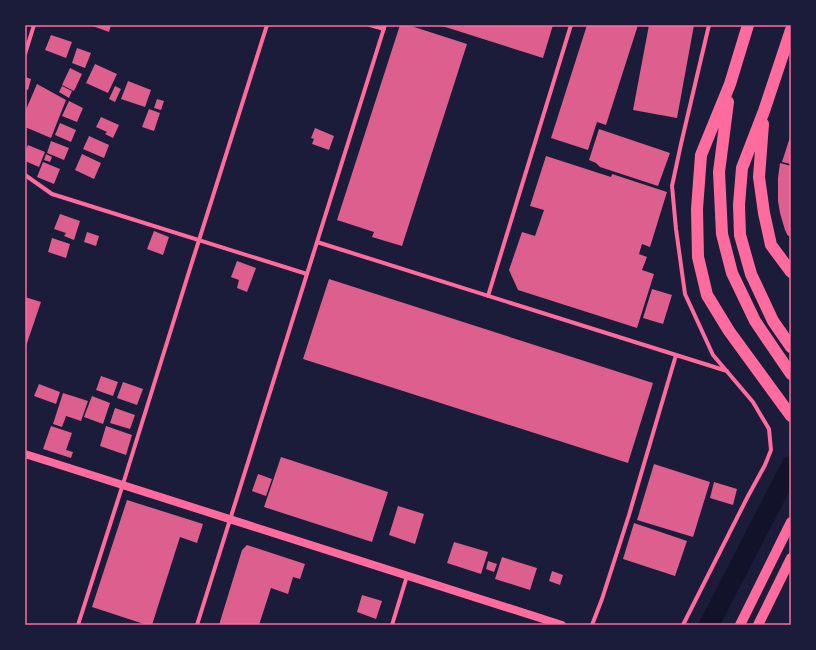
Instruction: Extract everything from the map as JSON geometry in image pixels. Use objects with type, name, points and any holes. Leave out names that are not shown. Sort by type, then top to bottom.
[{"type":"highway","points":[[748,25],[730,84],[701,155],[697,209],[698,257],[707,295],[729,331],[791,416]]},
{"type":"highway","points":[[791,30],[764,111],[742,168],[739,205],[740,235],[751,274],[773,321],[791,347]]},
{"type":"highway","points":[[730,84],[720,172],[722,234],[732,273],[755,321],[791,374]]},
{"type":"highway","points":[[764,111],[759,177],[764,213],[771,245],[791,272]]},
{"type":"main road","points":[[25,454],[562,625]]},
{"type":"main road","points":[[740,625],[791,522]]},
{"type":"main road","points":[[758,625],[791,558]]},
{"type":"street","points":[[25,54],[34,25]]},
{"type":"street","points":[[78,625],[268,25]]},
{"type":"street","points":[[197,625],[385,27],[370,25]]},
{"type":"street","points":[[488,296],[571,25]]},
{"type":"street","points":[[683,625],[765,465],[771,450],[769,429],[753,402],[713,355],[684,294],[672,186],[709,25]]},
{"type":"street","points":[[25,175],[52,194],[307,274]]},
{"type":"street","points":[[317,242],[728,372]]},
{"type":"street","points":[[592,625],[629,515],[676,355]]},
{"type":"street","points":[[392,625],[407,576]]},
{"type":"building","points":[[90,25],[111,25],[109,32]]},
{"type":"building","points":[[400,25],[408,25],[467,44],[402,246],[372,237],[374,232],[337,220]]},
{"type":"building","points":[[439,25],[553,25],[543,58]]},
{"type":"building","points":[[587,25],[638,25],[606,125],[597,122],[588,150],[551,138]]},
{"type":"building","points":[[649,25],[694,25],[677,118],[633,110]]},
{"type":"building","points":[[51,35],[72,42],[66,58],[45,50]]},
{"type":"building","points":[[77,48],[91,53],[85,68],[72,63]]},
{"type":"building","points":[[95,64],[117,74],[108,93],[86,83]]},
{"type":"building","points":[[70,68],[82,74],[74,91],[62,85]]},
{"type":"building","points":[[25,77],[31,79],[28,90],[25,89]]},
{"type":"building","points":[[128,81],[151,90],[145,107],[121,99]]},
{"type":"building","points":[[37,84],[66,100],[51,138],[25,127],[25,112]]},
{"type":"building","points":[[62,86],[72,91],[69,98],[59,92]]},
{"type":"building","points":[[115,86],[121,89],[115,102],[109,99]]},
{"type":"building","points":[[157,99],[164,101],[161,110],[154,108]]},
{"type":"building","points":[[69,101],[83,108],[77,122],[62,116]]},
{"type":"building","points":[[149,109],[160,113],[154,131],[142,127]]},
{"type":"building","points":[[101,117],[119,125],[113,138],[105,134],[107,132],[96,127]]},
{"type":"building","points":[[60,123],[76,130],[71,142],[55,135]]},
{"type":"building","points":[[315,128],[334,136],[329,150],[312,144],[314,139],[311,138]]},
{"type":"building","points":[[599,129],[670,153],[658,186],[600,167],[596,163],[589,160]]},
{"type":"building","points":[[791,134],[791,164],[782,162]]},
{"type":"building","points":[[89,136],[109,145],[104,158],[83,149]]},
{"type":"building","points":[[51,141],[69,148],[64,160],[47,153]]},
{"type":"building","points":[[28,145],[45,152],[39,167],[25,161],[25,151]]},
{"type":"building","points":[[46,154],[52,157],[50,162],[44,160]]},
{"type":"building","points":[[82,154],[101,163],[94,179],[75,170]]},
{"type":"building","points":[[546,156],[611,177],[612,174],[667,192],[650,247],[642,244],[639,254],[647,257],[642,270],[654,274],[637,328],[518,290],[509,270],[522,232],[535,236],[544,210],[530,206]]},
{"type":"building","points":[[43,162],[60,169],[54,184],[37,177]]},
{"type":"building","points":[[780,163],[791,166],[791,235],[788,236],[780,213],[778,201],[778,178]]},
{"type":"building","points":[[60,214],[80,221],[74,240],[64,236],[66,233],[54,229]]},
{"type":"building","points":[[154,231],[169,237],[163,255],[147,249]]},
{"type":"building","points":[[87,232],[99,236],[96,246],[84,242]]},
{"type":"building","points":[[52,238],[70,244],[66,258],[48,252]]},
{"type":"building","points":[[237,261],[256,268],[247,292],[237,288],[239,280],[231,277]]},
{"type":"building","points":[[329,279],[653,383],[628,463],[303,359]]},
{"type":"building","points":[[652,289],[672,295],[663,324],[643,318]]},
{"type":"building","points":[[25,297],[41,302],[25,349]]},
{"type":"building","points":[[101,376],[118,382],[113,396],[96,390]]},
{"type":"building","points":[[123,382],[143,389],[137,405],[117,398]]},
{"type":"building","points":[[39,384],[60,392],[56,404],[34,396]]},
{"type":"building","points":[[63,393],[88,401],[81,421],[66,416],[62,427],[53,424]]},
{"type":"building","points":[[92,396],[110,403],[103,424],[84,417]]},
{"type":"building","points":[[115,408],[135,415],[130,429],[110,423]]},
{"type":"building","points":[[51,426],[72,433],[66,450],[73,452],[71,458],[43,449]]},
{"type":"building","points":[[106,426],[132,435],[126,455],[100,446]]},
{"type":"building","points":[[281,457],[388,492],[372,542],[264,507]]},
{"type":"building","points":[[654,464],[710,482],[693,537],[637,520]]},
{"type":"building","points":[[258,474],[272,479],[266,496],[252,491]]},
{"type":"building","points":[[714,482],[737,489],[733,505],[710,498]]},
{"type":"building","points":[[127,500],[203,524],[197,543],[180,537],[152,625],[147,625],[92,607]]},
{"type":"building","points":[[398,506],[424,514],[415,544],[389,535]]},
{"type":"building","points":[[634,523],[687,541],[675,576],[623,559]]},
{"type":"building","points":[[454,542],[488,552],[481,574],[447,563]]},
{"type":"building","points":[[247,545],[305,564],[300,579],[293,577],[288,594],[271,588],[259,625],[219,625],[242,550]]},
{"type":"building","points":[[502,557],[537,568],[530,590],[495,579]]},
{"type":"building","points":[[488,561],[497,564],[494,572],[486,569]]},
{"type":"building","points":[[552,571],[563,575],[560,585],[549,581]]},
{"type":"building","points":[[362,595],[382,601],[376,619],[357,612]]},
{"type":"waterway","points":[[709,625],[791,466]]}]
